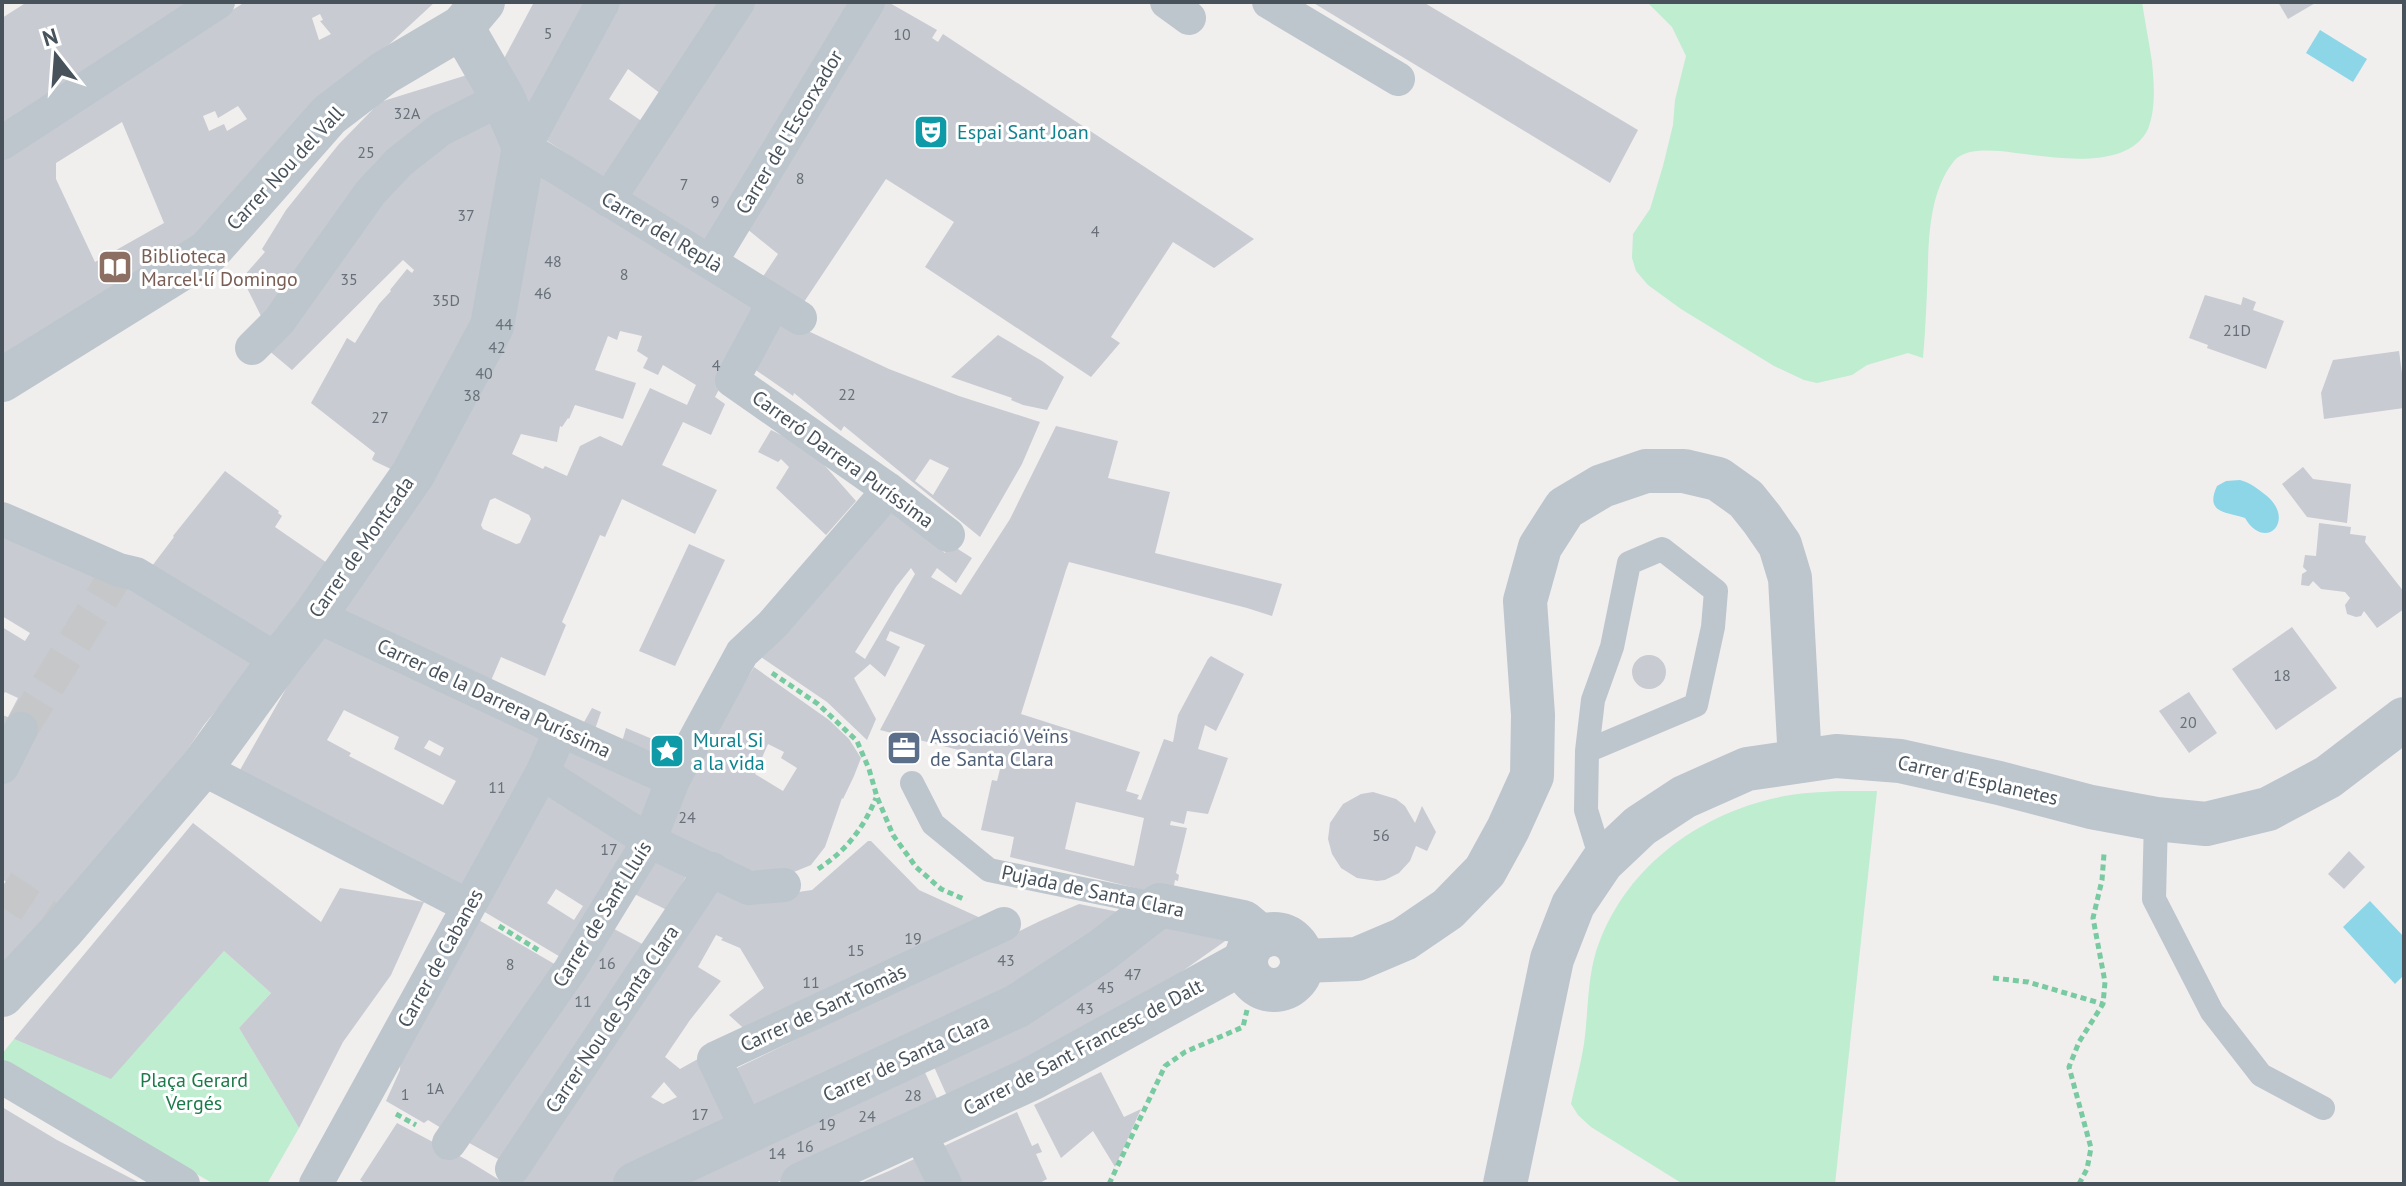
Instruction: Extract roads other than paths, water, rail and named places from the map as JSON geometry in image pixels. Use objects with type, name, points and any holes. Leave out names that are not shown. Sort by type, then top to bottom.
[{"type":"street","points":[[2,143],[218,2]]},
{"type":"street","points":[[524,147],[603,2]]},
{"type":"street","points":[[608,200],[738,2]]},
{"type":"street","name":"Carrer de l'Escorxador","points":[[711,261],[868,2]]},
{"type":"street","points":[[1269,2],[1398,79]]},
{"type":"street","points":[[472,15],[524,147]]},
{"type":"street","name":"Carrer Nou del Vall","points":[[2,380],[208,252],[329,115],[384,73],[472,15]]},
{"type":"street","points":[[252,348],[279,321],[370,193],[399,162],[441,129],[503,98]]},
{"type":"street","name":"Carrer del Replà","points":[[524,147],[787,310]]},
{"type":"street","name":"Carrer de Montcada","points":[[2,995],[64,928],[201,768],[315,615],[413,474],[492,326],[524,147]]},
{"type":"street","name":"Carreró Darrera Puríssima","points":[[787,310],[732,380],[948,535]]},
{"type":"street","points":[[1253,960],[1261,987],[1280,990],[1289,986],[1301,971],[1302,961],[1357,959],[1404,939],[1448,909],[1485,871],[1532,776],[1533,715],[1525,601],[1540,547],[1565,508],[1602,486],[1646,471],[1684,471],[1718,479],[1746,499],[1762,519],[1780,545],[1790,578],[1800,761]]},
{"type":"street","name":"Carrer de Sant Lluís","points":[[449,1143],[570,970],[649,841],[673,780],[742,653],[772,625],[889,490]]},
{"type":"street","points":[[2,519],[119,570],[136,574],[279,661]]},
{"type":"street","name":"Carrer de la Darrera Puríssima","points":[[315,615],[673,780]]},
{"type":"street","name":"Carrer d'Esplanetes","points":[[1505,1184],[1552,959],[1573,905],[1602,862],[1640,826],[1684,797],[1747,769],[1836,756],[1900,761],[2100,809],[2206,824],[2268,809],[2328,777],[2404,719]]},
{"type":"street","points":[[2,767],[21,729]]},
{"type":"street","name":"Carrer de Cabanes","points":[[316,1184],[542,773],[561,730]]},
{"type":"street","points":[[201,768],[468,906]]},
{"type":"street","points":[[542,773],[649,841],[749,888],[784,885]]},
{"type":"street","name":"Carrer Nou de Santa Clara","points":[[512,1169],[712,869]]},
{"type":"street","name":"Pujada de Santa Clara","points":[[1160,905],[1243,922],[1253,960]]},
{"type":"street","name":"Carrer de Santa Clara","points":[[635,1184],[1017,1006],[1101,951],[1160,905]]},
{"type":"street","name":"Carrer de Sant Tomàs","points":[[748,1131],[714,1059],[1004,924]]},
{"type":"street","name":"Carrer de Sant Francesc de Dalt","points":[[802,1184],[1033,1078],[1253,960]]},
{"type":"street","points":[[2,1077],[165,1180]]},
{"type":"street","points":[[919,1132],[945,1184]]},
{"type":"lane","points":[[1587,751],[1696,705],[1713,627],[1716,591],[1662,549],[1629,563],[1612,647],[1593,700],[1587,751],[1586,810],[1602,862]]},
{"type":"lane","name":"Pujada de Santa Clara","points":[[912,783],[933,824],[989,870],[1160,905]]},
{"type":"lane","points":[[2156,819],[2154,899],[2212,1012],[2261,1075],[2323,1108]]},
{"type":"water","points":[[2320,30],[2367,59],[2353,82],[2306,53]]},
{"type":"water","points":[[2240,480],[2267,496],[2275,506],[2278,523],[2268,533],[2253,528],[2245,518],[2225,513],[2216,507],[2214,495],[2217,486],[2226,481]]},
{"type":"water","points":[[2370,901],[2404,937],[2404,975],[2395,984],[2343,927]]},
{"type":"tunnel","points":[[21,729],[119,570]]},
{"type":"tunnel","points":[[2,887],[64,928]]},
{"type":"place","name":"Espai Sant Joan","points":[[931,132]]},
{"type":"place","name":"Biblioteca Marcel·lí Domingo","points":[[115,267]]},
{"type":"place","name":"Associació Veïns de Santa Clara","points":[[904,748]]},
{"type":"place","name":"Mural Si a la vida","points":[[667,751]]},
{"type":"park label","name":"Plaça Gerard Vergés","points":[[194,1092]]}]
